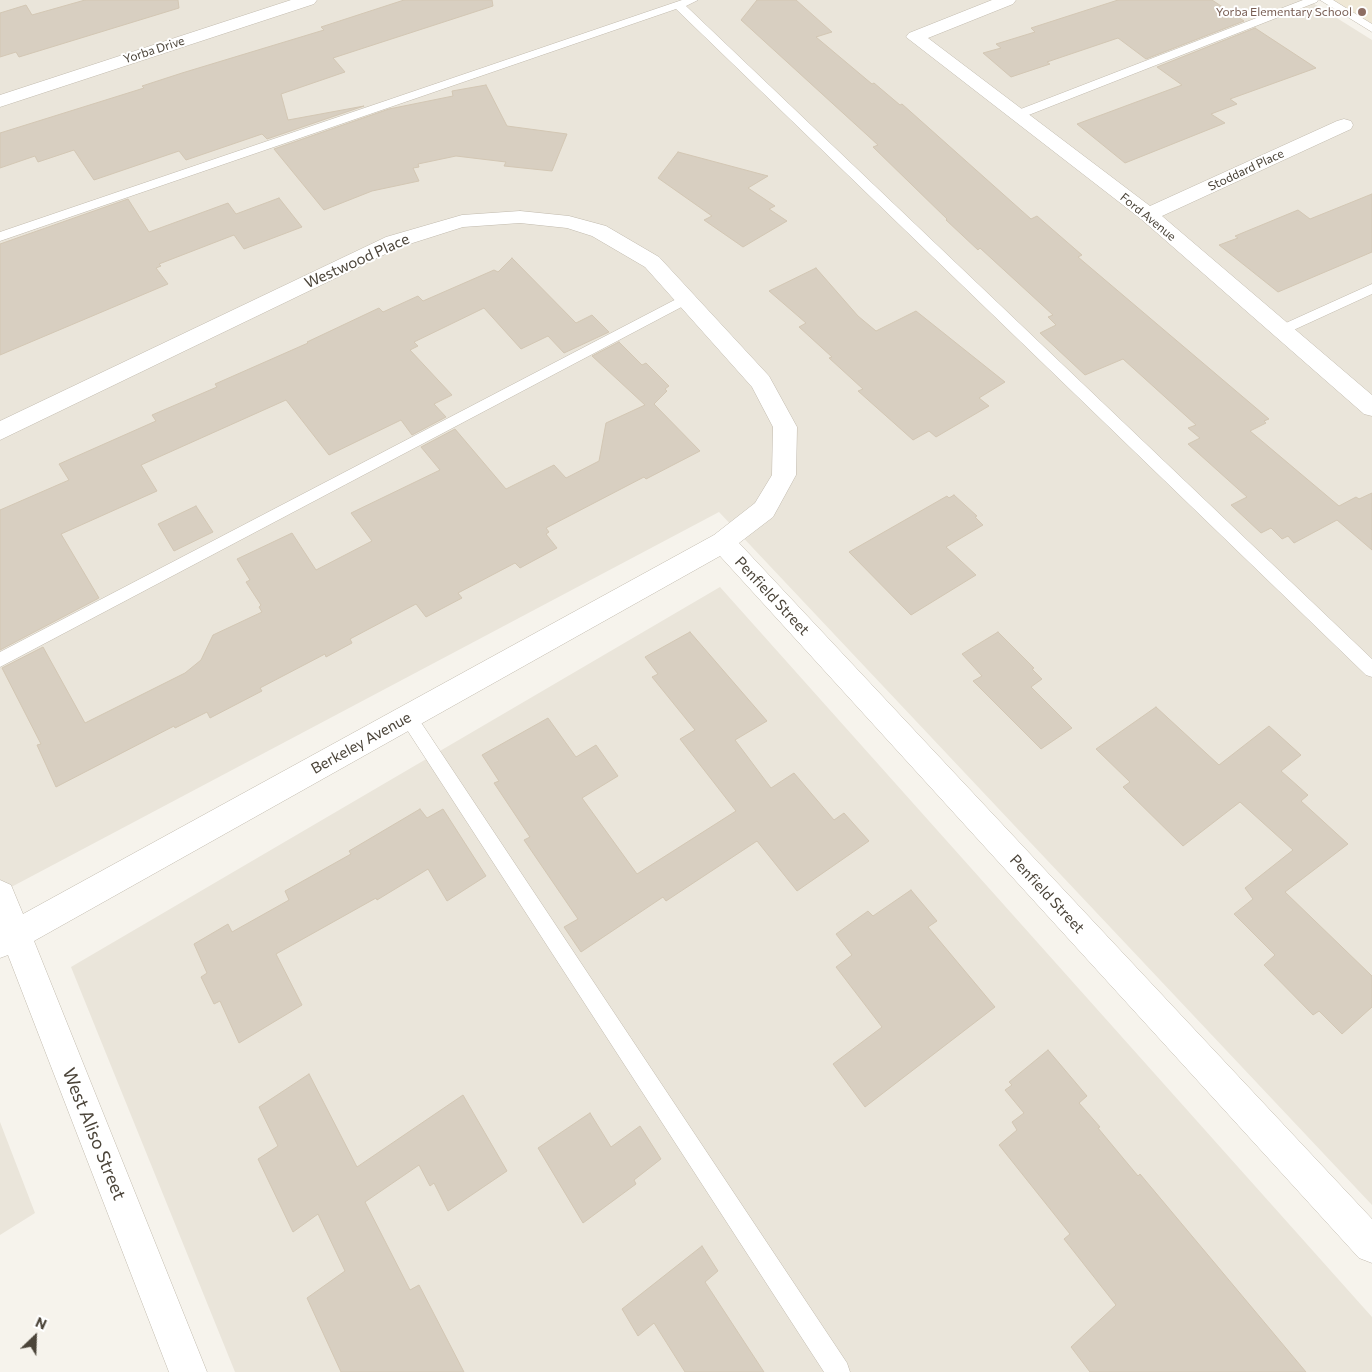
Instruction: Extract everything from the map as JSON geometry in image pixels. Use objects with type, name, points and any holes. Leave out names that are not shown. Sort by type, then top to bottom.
[{"type":"street","name":"Yorba Drive","points":[[0,100],[308,0]]},
{"type":"street","name":"Ford Avenue","points":[[1007,0],[915,37],[1148,215],[1372,408]]},
{"type":"street","name":"Stoddard Place","points":[[1148,215],[1344,125]]},
{"type":"street","name":"Westwood Place","points":[[0,431],[393,242],[462,221],[520,217],[568,222],[599,231],[652,262],[761,382],[785,427],[784,476],[764,510],[722,542]]},
{"type":"street","name":"Berkeley Avenue","points":[[8,939],[722,542]]},
{"type":"street","name":"Penfield Street","points":[[722,542],[1372,1245]]},
{"type":"street","name":"West Aliso Street","points":[[0,895],[8,939],[188,1372]]},
{"type":"lane","points":[[0,237],[693,0]]},
{"type":"lane","points":[[1017,115],[1313,0]]},
{"type":"lane","points":[[1325,0],[1372,29]]},
{"type":"lane","points":[[678,5],[1372,670]]},
{"type":"lane","points":[[1282,330],[1372,289]]},
{"type":"lane","points":[[0,660],[686,299]]},
{"type":"lane","points":[[408,717],[838,1372]]},
{"type":"shaded area","points":[[0,0],[1308,0],[1372,40],[1372,1205],[719,512],[0,893]]},
{"type":"shaded area","name":"Yorba Elementary School","points":[[1332,0],[1372,0],[1372,24]]},
{"type":"shaded area","points":[[720,587],[1372,1317],[1372,1372],[235,1372],[71,967]]},
{"type":"shaded area","points":[[0,1122],[35,1213],[0,1235]]},
{"type":"building","points":[[85,0],[178,0],[179,8],[19,57],[16,52],[0,57],[0,13],[26,5],[32,15]]},
{"type":"building","points":[[404,0],[492,0],[493,6],[333,58],[345,72],[281,94],[288,120],[364,106],[267,139],[262,134],[186,160],[179,151],[94,180],[74,150],[38,162],[35,156],[0,168],[0,133],[144,88],[142,86],[182,73],[324,30],[321,27]]},
{"type":"building","points":[[757,0],[796,0],[832,32],[816,37],[872,84],[874,83],[900,105],[902,104],[1031,219],[1037,216],[1082,255],[1078,257],[1269,419],[1264,421],[1266,423],[1250,431],[1339,506],[1356,497],[1359,499],[1372,493],[1372,550],[1337,520],[1294,543],[1288,536],[1282,539],[1271,528],[1261,533],[1231,505],[1247,497],[1188,444],[1200,438],[1188,428],[1196,425],[1123,359],[1085,375],[1040,333],[1056,325],[1048,317],[1053,315],[980,248],[978,250],[946,220],[873,147],[878,145],[741,20]]},
{"type":"building","points":[[1118,0],[1212,0],[1244,21],[1146,59],[1118,38],[1047,62],[1050,64],[1011,77],[983,53],[1001,48],[996,44],[1035,32],[1031,28]]},
{"type":"building","points":[[1255,28],[1316,68],[1230,99],[1237,104],[1211,114],[1225,123],[1125,163],[1077,124],[1182,85],[1157,67]]},
{"type":"building","points":[[486,85],[507,126],[567,134],[552,171],[504,166],[506,162],[456,156],[418,164],[419,167],[413,168],[419,181],[372,191],[324,210],[274,149],[389,109],[453,96],[452,91]]},
{"type":"building","points":[[678,152],[768,176],[748,188],[775,206],[769,209],[787,221],[743,247],[704,220],[712,216],[658,178]]},
{"type":"building","points":[[1372,194],[1372,252],[1278,292],[1219,245],[1238,238],[1235,236],[1298,210],[1310,219]]},
{"type":"building","points":[[279,198],[302,227],[244,249],[234,235],[159,264],[161,266],[156,268],[168,284],[0,355],[0,244],[128,199],[149,232],[228,203],[236,214]]},
{"type":"building","points":[[512,258],[576,323],[592,315],[609,332],[564,353],[548,336],[521,349],[484,308],[414,342],[418,346],[410,350],[452,395],[434,404],[446,417],[412,435],[401,420],[329,455],[286,400],[141,465],[157,491],[61,534],[99,598],[0,650],[0,510],[69,480],[59,464],[156,421],[152,415],[217,387],[215,384],[308,343],[379,308],[383,312],[418,296],[423,301],[494,270],[498,272]]},
{"type":"building","points":[[816,268],[858,316],[876,331],[916,311],[1005,382],[979,398],[989,406],[936,437],[929,431],[913,440],[858,391],[863,389],[799,327],[806,323],[769,291]]},
{"type":"building","points":[[619,342],[642,365],[646,363],[669,386],[665,389],[667,391],[654,404],[700,451],[646,479],[644,477],[546,528],[549,532],[546,534],[557,548],[520,568],[515,563],[458,593],[462,598],[426,617],[416,604],[350,639],[352,643],[326,657],[325,654],[260,688],[262,691],[210,718],[207,712],[175,728],[174,726],[56,787],[37,745],[41,744],[2,668],[43,647],[85,723],[185,673],[201,660],[213,635],[262,612],[259,607],[261,605],[246,582],[250,580],[237,559],[292,533],[316,570],[372,541],[351,513],[440,470],[421,447],[455,429],[506,489],[554,465],[566,478],[599,461],[606,423],[645,405],[592,356]]},
{"type":"building","points":[[954,495],[977,516],[975,517],[983,525],[946,547],[976,575],[911,615],[849,552],[947,496],[949,498]]},
{"type":"building","points":[[196,506],[213,532],[174,551],[158,524]]},
{"type":"building","points":[[690,632],[767,721],[735,740],[771,788],[794,773],[834,820],[844,813],[869,841],[797,891],[757,841],[666,901],[663,897],[581,952],[564,927],[578,919],[524,840],[530,837],[494,783],[499,781],[482,755],[548,718],[576,757],[596,745],[618,776],[582,798],[637,874],[736,811],[680,739],[695,730],[652,677],[658,674],[645,657]]},
{"type":"building","points":[[998,632],[1034,668],[1032,669],[1042,679],[1031,687],[1072,728],[1041,749],[973,681],[982,676],[962,654]]},
{"type":"building","points":[[1156,707],[1219,765],[1269,726],[1301,755],[1281,771],[1308,795],[1301,801],[1348,844],[1285,892],[1372,976],[1372,1007],[1342,1034],[1319,1011],[1313,1015],[1264,965],[1275,955],[1234,914],[1253,899],[1245,888],[1293,850],[1240,802],[1183,846],[1123,787],[1130,782],[1096,749]]},
{"type":"building","points":[[420,809],[427,818],[443,809],[486,876],[447,901],[428,869],[377,900],[376,898],[276,954],[302,1005],[239,1043],[220,1001],[214,1004],[201,977],[207,973],[194,944],[228,924],[232,932],[289,900],[285,891],[351,854],[349,851]]},
{"type":"building","points":[[911,890],[937,921],[928,927],[995,1007],[865,1107],[833,1064],[882,1027],[836,967],[852,955],[836,934],[868,911],[873,916]]},
{"type":"building","points":[[1048,1050],[1087,1096],[1079,1103],[1100,1127],[1098,1128],[1138,1176],[1140,1174],[1306,1372],[1090,1372],[1071,1347],[1116,1305],[1064,1239],[1070,1234],[999,1145],[1017,1130],[1012,1122],[1024,1113],[1005,1090],[1012,1085],[1009,1082]]},
{"type":"building","points":[[309,1074],[357,1167],[463,1095],[507,1171],[448,1211],[434,1183],[430,1186],[419,1165],[365,1202],[410,1290],[419,1285],[464,1372],[341,1372],[307,1298],[345,1271],[318,1214],[293,1232],[258,1159],[278,1146],[259,1107]]},
{"type":"building","points":[[590,1113],[611,1147],[640,1126],[661,1159],[634,1180],[636,1184],[583,1223],[538,1148]]},
{"type":"building","points":[[702,1246],[718,1271],[705,1282],[764,1372],[685,1372],[654,1323],[638,1336],[622,1309]]},
{"type":"place","name":"Yorba Elementary School","points":[[1362,12]]}]
